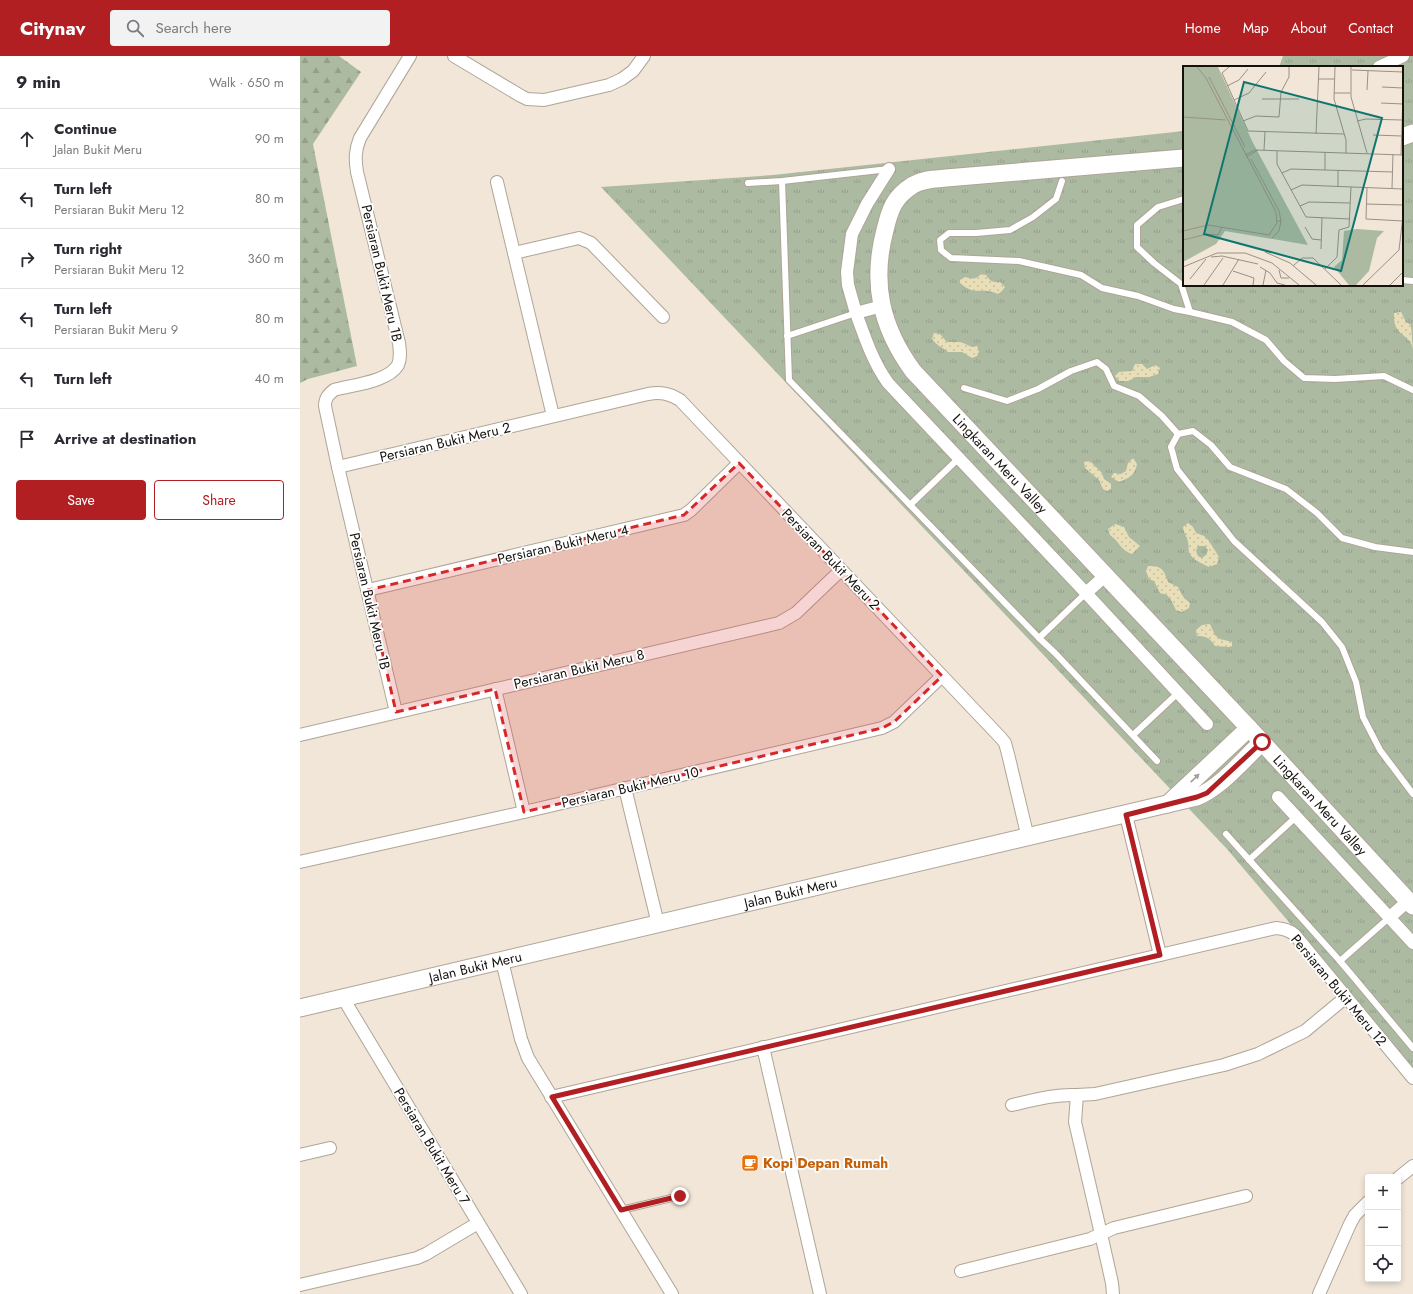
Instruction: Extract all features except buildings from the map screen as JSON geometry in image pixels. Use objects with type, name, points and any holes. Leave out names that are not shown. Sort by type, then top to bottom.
[{"type":"street","name":"Persiaran Bukit Meru 1B","points":[[396,712],[338,467],[325,400],[334,390],[384,377],[393,372],[398,364],[400,354],[399,343],[357,172],[355,155],[356,146],[360,138],[410,56]]},
{"type":"street","points":[[454,56],[521,96],[540,100],[609,85],[622,79],[633,71],[644,56]]},
{"type":"street","points":[[1381,66],[1403,56]]},
{"type":"street","points":[[1403,137],[1413,133]]},
{"type":"street","name":"Lingkaran Meru Valley","points":[[1183,158],[946,178],[922,181],[915,184],[900,195],[894,202],[890,210],[880,246],[878,279],[882,306],[897,346],[903,358],[913,371],[1106,575],[1411,903]]},
{"type":"street","points":[[889,169],[866,204],[852,234],[847,272],[856,313],[867,345],[879,371],[888,383],[1207,724]]},
{"type":"street","points":[[497,182],[553,416]]},
{"type":"street","points":[[514,252],[579,238],[591,243],[663,317]]},
{"type":"street","points":[[856,313],[882,306]]},
{"type":"street","name":"Persiaran Bukit Meru 2","points":[[338,467],[657,392],[673,396],[680,400],[1005,743],[1028,838]]},
{"type":"street","name":"Persiaran Bukit Meru 4","points":[[368,590],[684,515],[739,463]]},
{"type":"street","name":"Persiaran Bukit Meru 8","points":[[300,735],[779,623],[796,613],[841,570]]},
{"type":"street","points":[[1086,593],[1106,575]]},
{"type":"street","name":"Persiaran Bukit Meru 10","points":[[300,862],[524,812],[882,728],[894,722],[942,676]]},
{"type":"street","points":[[495,689],[524,812]]},
{"type":"street","points":[[1167,805],[1249,728]]},
{"type":"street","name":"Jalan Bukit Meru","points":[[300,1008],[1126,815],[1197,797],[1207,793],[1262,742]]},
{"type":"street","points":[[625,788],[658,924]]},
{"type":"street","points":[[1278,797],[1413,943]]},
{"type":"street","points":[[1126,815],[1160,955]]},
{"type":"street","points":[[1390,917],[1411,903]]},
{"type":"street","name":"Persiaran Bukit Meru 12","points":[[552,1097],[1269,929],[1284,929],[1295,935],[1413,1078]]},
{"type":"street","points":[[502,961],[524,1049],[528,1058],[672,1294]]},
{"type":"street","points":[[1012,1105],[1052,1096],[1086,1096],[1224,1065],[1258,1054],[1305,1031],[1346,997]]},
{"type":"street","name":"Persiaran Bukit Meru 7","points":[[343,998],[521,1294]]},
{"type":"street","points":[[763,1047],[820,1294]]},
{"type":"street","points":[[1077,1095],[1075,1122],[1112,1283],[1113,1294]]},
{"type":"street","points":[[300,1155],[330,1148]]},
{"type":"street","points":[[1401,1176],[1413,1166]]},
{"type":"street","points":[[961,1271],[1090,1239],[1114,1228],[1246,1196]]},
{"type":"street","points":[[1319,1294],[1350,1224],[1355,1215],[1365,1205]]},
{"type":"street","points":[[300,1285],[417,1258],[478,1223]]},
{"type":"lane","points":[[748,183],[782,181],[889,169]]},
{"type":"lane","points":[[782,181],[787,336],[790,380],[1055,653],[1157,761]]},
{"type":"lane","points":[[1062,181],[1056,199],[1033,217],[1010,230],[976,233],[949,233],[940,240],[941,250],[951,258],[1019,261],[1081,275],[1102,288],[1138,296],[1174,309],[1232,322],[1266,340],[1284,361],[1304,378],[1335,379],[1384,376],[1413,390]]},
{"type":"lane","points":[[1183,199],[1158,207],[1137,225],[1137,247],[1154,263],[1181,284],[1190,312]]},
{"type":"lane","points":[[1403,280],[1413,281]]},
{"type":"lane","points":[[787,336],[856,313]]},
{"type":"lane","points":[[964,388],[1007,401],[1038,389],[1071,371],[1096,362],[1106,369],[1114,386],[1139,396],[1162,416],[1178,434]]},
{"type":"lane","points":[[1178,434],[1193,431],[1211,445],[1230,467],[1286,489],[1317,513],[1342,538],[1375,547],[1413,552]]},
{"type":"lane","points":[[1178,434],[1171,447],[1177,468],[1234,542],[1322,622],[1342,647],[1356,682],[1363,717],[1380,750],[1413,794]]},
{"type":"lane","points":[[910,505],[959,458]]},
{"type":"lane","points":[[1039,638],[1086,593]]},
{"type":"lane","points":[[1133,735],[1178,693]]},
{"type":"lane","points":[[1249,860],[1296,817]]},
{"type":"lane","points":[[1226,834],[1340,961],[1413,1048]]},
{"type":"lane","points":[[1340,961],[1390,917]]},
{"type":"lane","points":[[621,1210],[680,1196]]},
{"type":"highlighted area","points":[[739,463],[942,676],[894,722],[882,728],[524,812],[495,689],[396,712],[368,590],[684,515]]},
{"type":"green space","points":[[300,56],[339,56],[361,72],[313,144],[357,366],[308,379],[300,383]]},
{"type":"green space","points":[[1283,56],[1413,56],[1413,1069],[1227,849],[601,187],[773,175],[1183,131],[1183,286],[1403,286],[1403,66],[1279,66]]},
{"type":"sand","points":[[981,274],[986,275],[992,281],[1000,282],[1005,287],[998,294],[987,291],[970,290],[960,283],[960,280],[965,277],[973,278]]},
{"type":"sand","points":[[1401,312],[1406,322],[1411,325],[1413,351],[1411,343],[1395,325],[1394,313]]},
{"type":"sand","points":[[934,333],[940,334],[947,342],[961,342],[972,347],[977,346],[979,351],[977,356],[972,358],[962,352],[948,352],[932,339]]},
{"type":"sand","points":[[1135,364],[1142,364],[1147,369],[1155,365],[1160,368],[1158,374],[1149,377],[1136,377],[1128,381],[1119,381],[1115,376],[1119,372],[1132,371]]},
{"type":"sand","points":[[1133,458],[1137,464],[1135,471],[1131,476],[1119,482],[1111,477],[1114,473],[1121,474],[1126,471],[1128,463]]},
{"type":"sand","points":[[1090,461],[1102,473],[1104,479],[1111,484],[1111,489],[1107,491],[1103,489],[1099,480],[1085,468],[1084,462]]},
{"type":"sand","points":[[1188,523],[1193,527],[1196,533],[1204,536],[1209,541],[1219,557],[1217,564],[1209,567],[1197,561],[1190,555],[1188,540],[1183,527]],"holes":[[[1198,546],[1205,546],[1208,550],[1206,555],[1202,558],[1198,556],[1196,551]]]},
{"type":"sand","points":[[1115,524],[1124,527],[1129,537],[1140,546],[1132,554],[1122,548],[1110,535],[1108,529]]},
{"type":"sand","points":[[1148,566],[1156,566],[1162,569],[1168,582],[1178,587],[1184,598],[1190,603],[1189,608],[1182,612],[1176,610],[1167,595],[1160,593],[1154,581],[1149,579],[1146,571]]},
{"type":"sand","points":[[1210,624],[1215,635],[1220,639],[1232,642],[1232,646],[1215,646],[1208,638],[1197,636],[1196,630],[1202,625]]},
{"type":"place","name":"Kopi Depan Rumah","points":[[750,1163]]},
{"type":"route","points":[[680,1196],[621,1210],[552,1097],[1160,955],[1126,815],[1197,797],[1207,793],[1262,742]]}]
